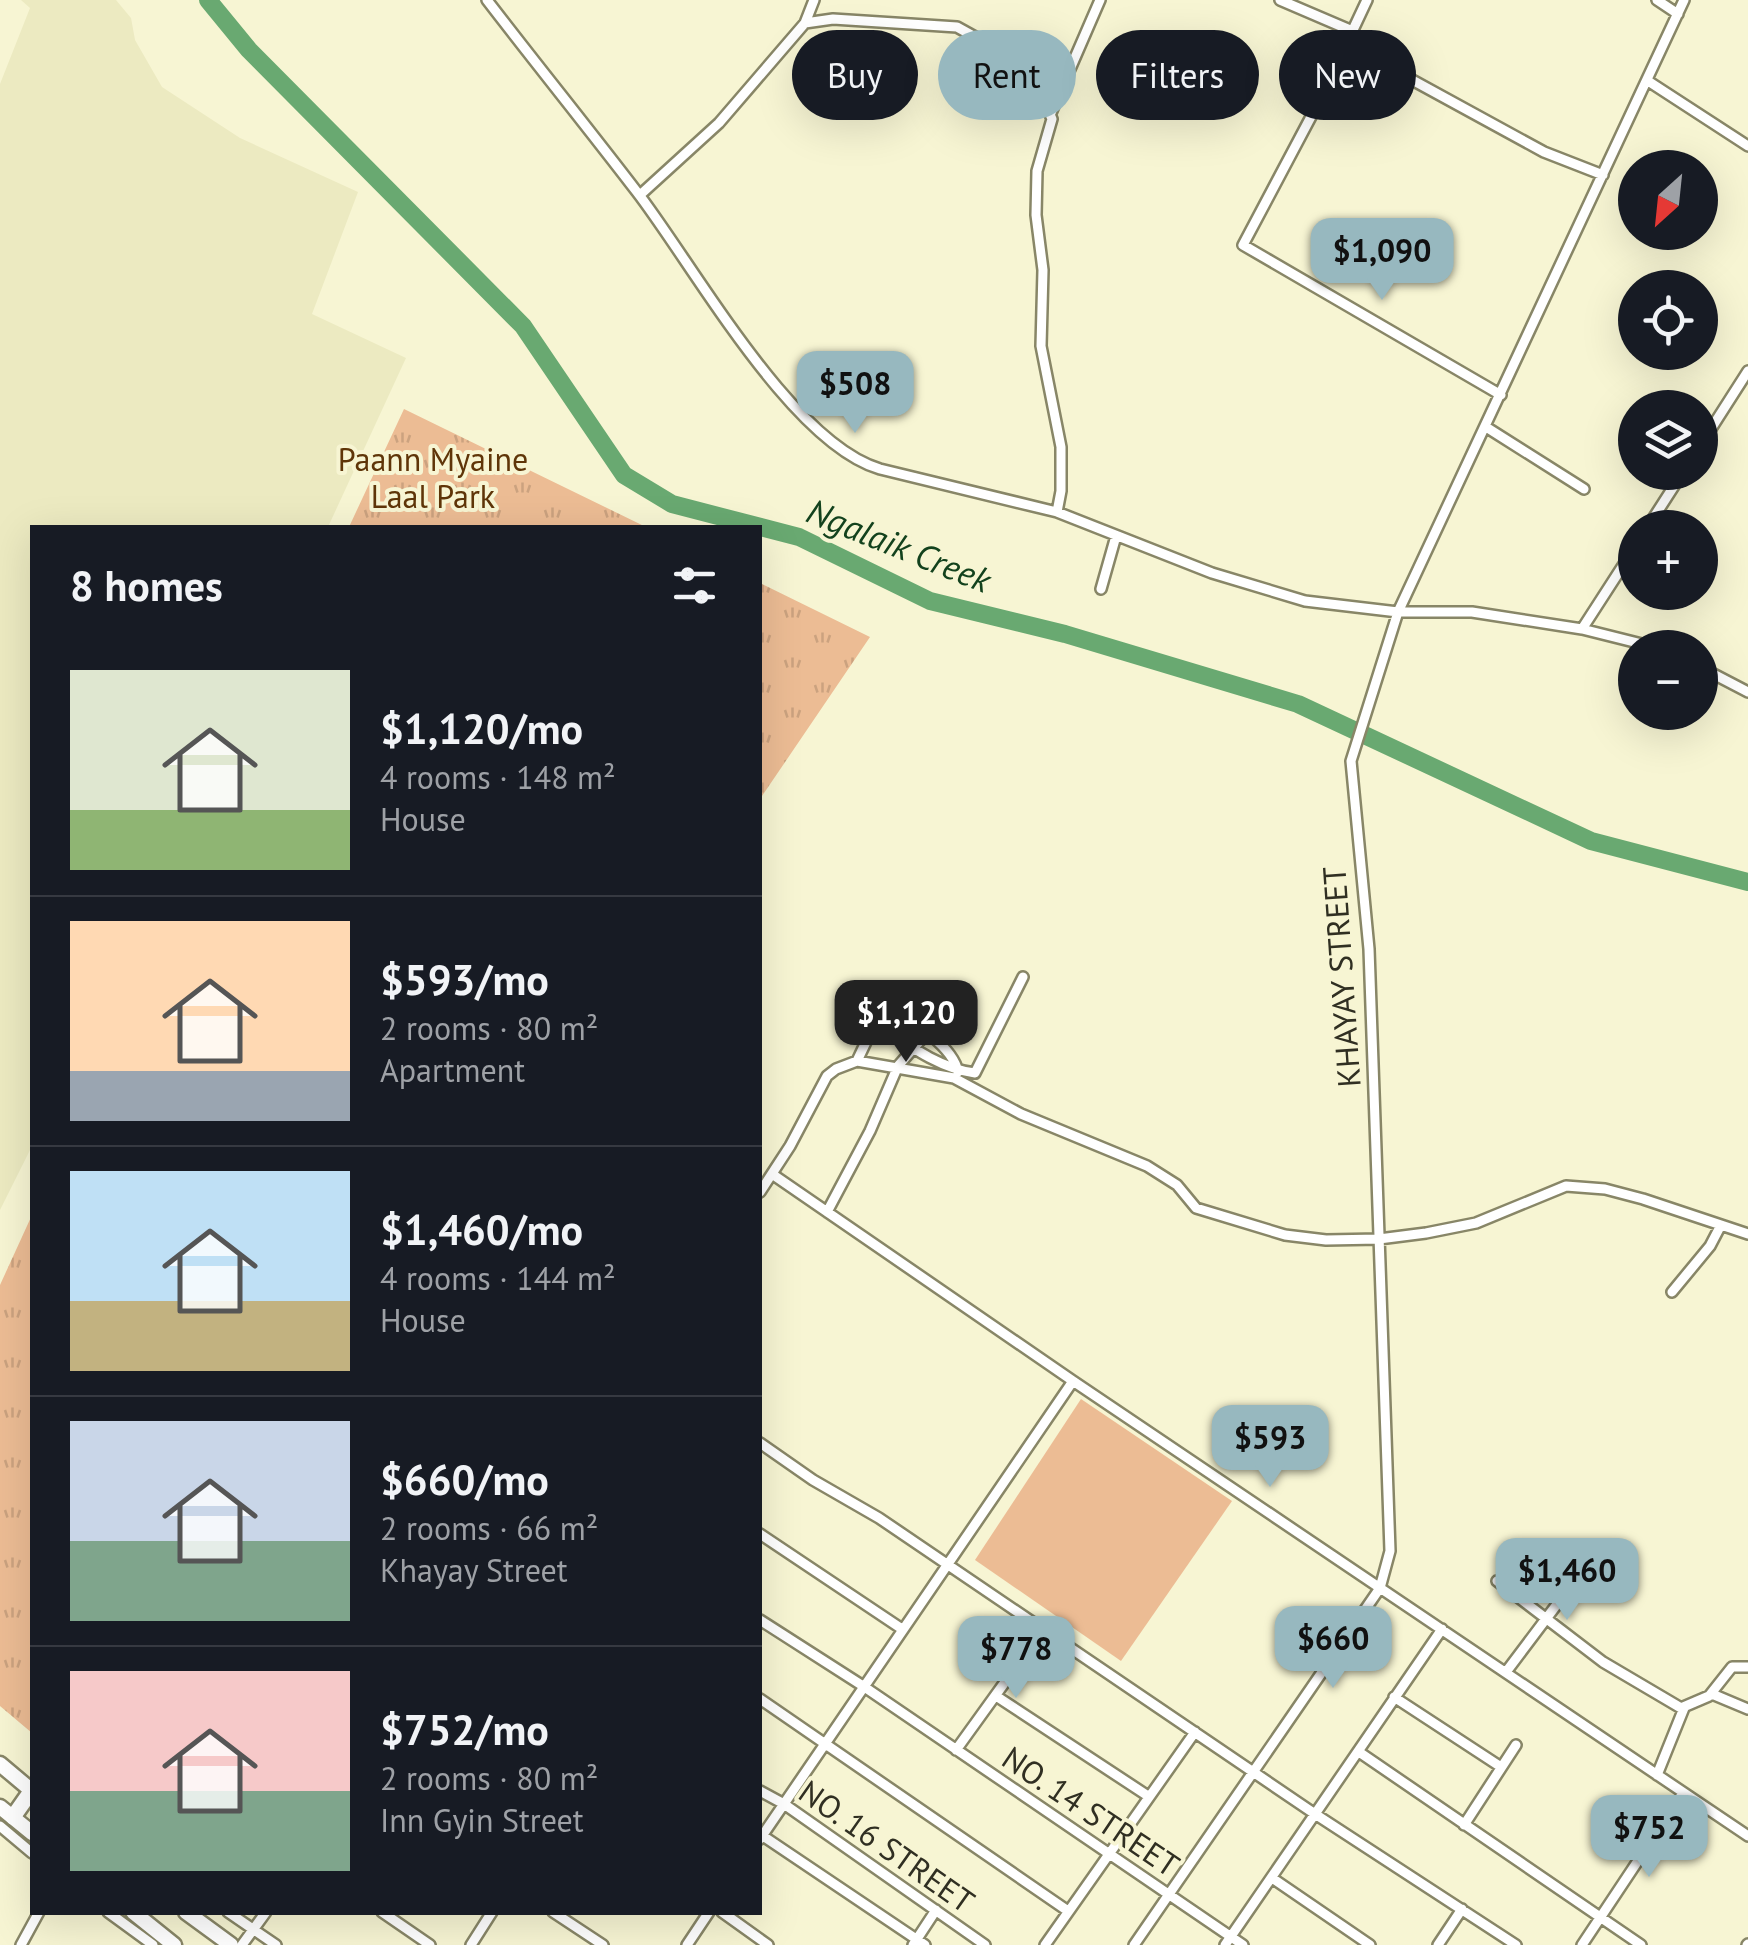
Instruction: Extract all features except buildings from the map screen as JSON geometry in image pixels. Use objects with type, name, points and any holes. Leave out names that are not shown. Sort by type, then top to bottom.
[{"type":"highway","points":[[4,1817],[30,1793]]},
{"type":"main road","points":[[0,1764],[30,1789]]},
{"type":"main road","points":[[4,1817],[30,1832]]},
{"type":"main road","points":[[137,1915],[174,1945]]},
{"type":"main road","points":[[190,1915],[231,1945]]},
{"type":"street","points":[[488,0],[640,195],[741,342],[787,396],[854,459],[880,469],[1057,512],[1212,573],[1305,601],[1398,612],[1472,612],[1582,628],[1618,637]]},
{"type":"street","points":[[640,195],[719,123],[806,23],[814,0]]},
{"type":"street","points":[[1076,56],[1100,0]]},
{"type":"street","points":[[1280,0],[1348,30]]},
{"type":"street","points":[[1353,30],[1368,0]]},
{"type":"street","points":[[1657,0],[1678,14]]},
{"type":"street","name":"KHAYAY STREET","points":[[1134,1945],[1380,1588],[1390,1551],[1368,948],[1351,762],[1398,612],[1684,0]]},
{"type":"street","points":[[806,23],[833,19],[962,30]]},
{"type":"street","points":[[1416,81],[1544,152],[1603,175]]},
{"type":"street","points":[[1648,81],[1748,146]]},
{"type":"street","points":[[1051,120],[1038,171],[1036,214],[1043,270],[1041,346],[1061,447],[1057,512]]},
{"type":"street","points":[[1309,120],[1243,246],[1500,395]]},
{"type":"street","points":[[1718,418],[1748,371]]},
{"type":"street","points":[[1486,427],[1584,488]]},
{"type":"street","points":[[1102,588],[1116,536]]},
{"type":"street","points":[[1582,628],[1618,572]]},
{"type":"street","points":[[1718,676],[1748,692]]},
{"type":"street","points":[[762,1189],[827,1076],[857,1061],[956,1074],[978,1071],[1023,978]]},
{"type":"street","points":[[857,1061],[875,1023],[884,1012],[892,1011],[944,1049],[956,1074]]},
{"type":"street","points":[[875,1023],[1021,1114],[1146,1166],[1176,1185],[1196,1208],[1286,1235],[1326,1240],[1379,1239],[1476,1223],[1566,1186],[1606,1189],[1748,1234]]},
{"type":"street","points":[[827,1212],[870,1131],[898,1066],[926,1034]]},
{"type":"street","points":[[772,1174],[1748,1836]]},
{"type":"street","points":[[1672,1292],[1710,1246],[1721,1225]]},
{"type":"street","points":[[762,1835],[1073,1381]]},
{"type":"street","points":[[762,1444],[1516,1945]]},
{"type":"street","points":[[762,1535],[902,1629]]},
{"type":"street","points":[[1506,1672],[1567,1591],[1625,1570]]},
{"type":"street","points":[[1498,1581],[1603,1662],[1684,1708]]},
{"type":"street","name":"NO. 14 STREET","points":[[762,1621],[1170,1894],[1228,1941],[1243,1945]]},
{"type":"street","points":[[956,1750],[1044,1628]]},
{"type":"street","points":[[1228,1941],[1442,1629]]},
{"type":"street","points":[[1657,1775],[1684,1708],[1712,1694],[1728,1670],[1748,1666]]},
{"type":"street","points":[[1712,1694],[1748,1709]]},
{"type":"street","points":[[996,1696],[1148,1796]]},
{"type":"street","points":[[1394,1698],[1501,1767]]},
{"type":"street","points":[[762,1700],[1068,1911]]},
{"type":"street","points":[[1045,1945],[1195,1732]]},
{"type":"street","points":[[1464,1824],[1516,1744]]},
{"type":"street","points":[[1359,1752],[1641,1945]]},
{"type":"street","name":"NO. 16 STREET","points":[[762,1791],[985,1945]]},
{"type":"street","points":[[1582,1945],[1684,1793]]},
{"type":"street","points":[[4,1817],[30,1850]]},
{"type":"street","points":[[762,1837],[918,1943],[936,1910]]},
{"type":"street","points":[[1272,1878],[1370,1945]]},
{"type":"street","points":[[1438,1945],[1462,1910]]},
{"type":"street","points":[[21,1945],[37,1915]]},
{"type":"street","points":[[112,1915],[153,1945]]},
{"type":"street","points":[[232,1915],[276,1945]]},
{"type":"street","points":[[242,1945],[264,1915]]},
{"type":"street","points":[[386,1915],[430,1945]]},
{"type":"street","points":[[471,1945],[490,1915]]},
{"type":"street","points":[[558,1915],[603,1945]]},
{"type":"street","points":[[687,1945],[707,1915]]},
{"type":"street","points":[[726,1915],[768,1945]]},
{"type":"shaded area","points":[[21,0],[116,0],[131,18],[135,40],[162,87],[240,138],[358,192],[312,314],[406,358],[329,525],[30,525],[30,1150],[0,1210],[0,84],[30,8]]},
{"type":"green space","name":"Paann Myaine Laal Park","points":[[404,409],[642,525],[350,525]]},
{"type":"green space","points":[[762,584],[870,637],[762,796]]},
{"type":"green space","points":[[30,1219],[30,1731],[0,1706],[0,1285]]},
{"type":"green space","points":[[1081,1399],[1232,1501],[1121,1661],[975,1560]]},
{"type":"waterway","name":"Ngalaik Creek","points":[[208,0],[249,50],[523,326],[624,475],[672,504],[753,525]]},
{"type":"waterway","name":"Ngalaik Creek","points":[[762,527],[799,537],[930,601],[1065,634],[1298,704],[1591,841],[1748,882]]}]
